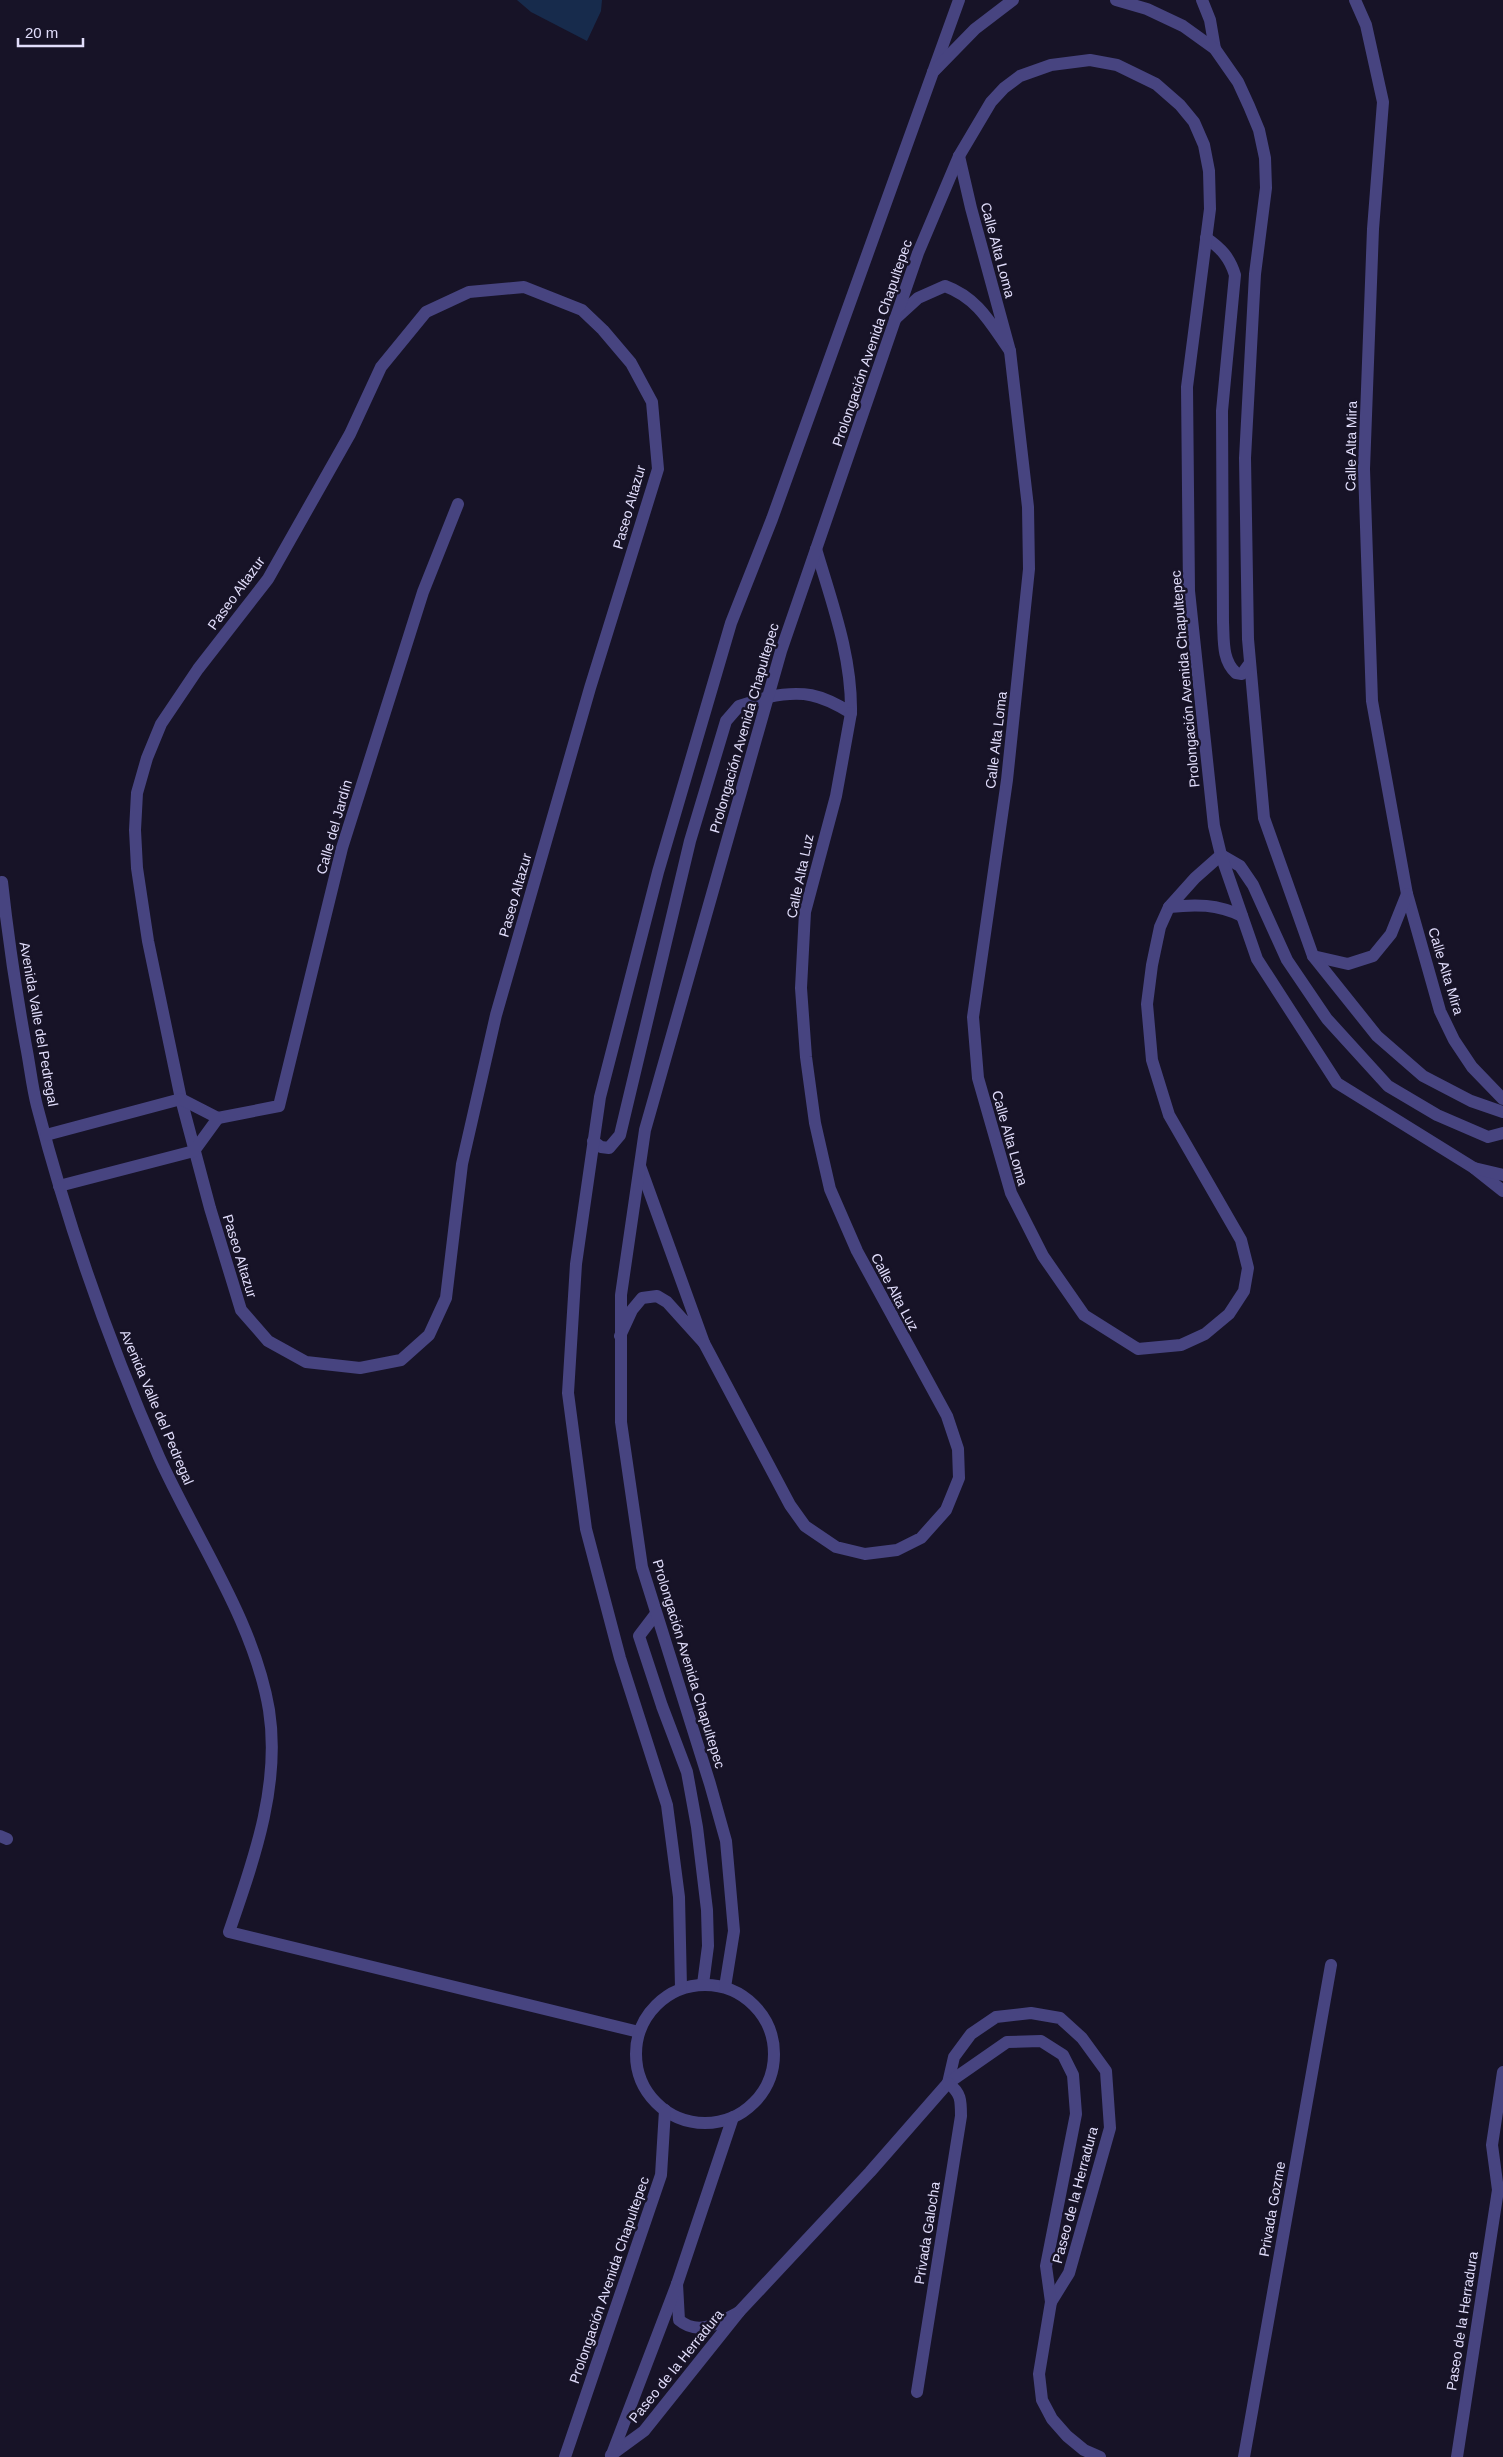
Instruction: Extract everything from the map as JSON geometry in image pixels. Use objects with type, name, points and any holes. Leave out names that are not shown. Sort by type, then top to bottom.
[{"type":"street","points":[[681,1988],[679,1897],[667,1805],[620,1658],[586,1529],[568,1392],[576,1264],[593,1141],[600,1097],[656,882],[731,623],[772,519],[960,0]]},
{"type":"street","points":[[933,72],[975,29],[1013,0]]},
{"type":"street","points":[[1116,0],[1147,9],[1183,26],[1214,49],[1238,82],[1259,130],[1265,158],[1266,188],[1256,274],[1245,458],[1250,663],[1264,818],[1313,956],[1377,1036],[1423,1076],[1471,1101],[1503,1112]]},
{"type":"street","points":[[1202,0],[1210,20],[1214,49]]},
{"type":"street","name":"Calle Alta Mira","points":[[1355,0],[1366,25],[1383,102],[1373,229],[1364,468],[1372,701],[1407,894],[1440,1011],[1454,1040],[1472,1067],[1503,1099]]},
{"type":"street","name":"Prolongación Avenida Chapultepec","points":[[725,1987],[734,1931],[726,1841],[642,1568],[621,1422],[619,1339],[621,1295],[640,1166],[650,1111],[781,651],[918,253],[959,156],[991,102],[1004,88],[1020,76],[1034,69],[1071,61],[1090,60],[1117,65],[1156,84],[1180,105],[1194,122],[1204,145],[1209,171],[1210,209],[1187,387],[1189,591],[1214,826],[1221,855],[1257,959],[1337,1082],[1474,1168],[1503,1174]]},
{"type":"street","name":"Calle Alta Loma","points":[[959,156],[971,208],[1010,351],[1028,507],[1029,569],[1007,780],[973,1017],[978,1078],[1010,1193],[1043,1256],[1084,1315],[1138,1349],[1181,1345],[1206,1334],[1229,1314],[1244,1291],[1248,1268],[1241,1240],[1169,1116],[1152,1060],[1147,1004],[1152,965],[1160,927],[1168,907],[1195,878],[1221,855]]},
{"type":"street","points":[[1206,238],[1224,254],[1231,263],[1235,275],[1222,411],[1223,622],[1225,657],[1228,663],[1236,673],[1242,674],[1250,663]]},
{"type":"street","name":"Calle Alta Loma","points":[[895,318],[918,298],[945,286],[962,292],[974,302],[1010,351]]},
{"type":"street","name":"Paseo Altazur","points":[[524,287],[582,310],[603,330],[631,363],[652,402],[658,469],[590,688],[496,1015],[462,1164],[446,1298],[429,1335],[401,1360],[360,1368],[306,1362],[268,1341],[241,1310],[194,1151],[181,1099],[148,941],[137,868],[134,830],[137,793],[147,758],[161,724],[198,669],[268,578],[350,434],[381,367],[426,312],[469,292],[524,287]]},
{"type":"street","name":"Calle del Jardín","points":[[218,1118],[279,1106],[342,848],[423,592],[458,504]]},
{"type":"street","name":"Calle Alta Luz","points":[[640,1166],[704,1343],[790,1505],[805,1526],[836,1547],[865,1554],[897,1550],[921,1538],[946,1510],[959,1478],[958,1449],[947,1416],[856,1251],[830,1189],[815,1123],[806,1056],[801,988],[804,912],[836,796],[851,713],[849,669],[841,633],[816,549]]},
{"type":"street","points":[[593,1141],[600,1147],[609,1148],[620,1135],[690,841],[726,720],[739,706],[768,697],[787,694],[808,694],[829,699],[851,713]]},
{"type":"street","points":[[1221,855],[1240,866],[1253,885],[1287,960],[1327,1019],[1388,1086],[1437,1115],[1488,1137],[1503,1133]]},
{"type":"street","name":"Avenida Valle del Pedregal","points":[[2,882],[11,966],[37,1105],[82,1260],[112,1342],[160,1458],[251,1644],[269,1710],[273,1754],[266,1802],[252,1866],[229,1932],[639,2032]]},
{"type":"street","points":[[1313,956],[1348,964],[1373,956],[1391,934],[1407,894]]},
{"type":"street","points":[[1168,907],[1195,904],[1222,907],[1242,916]]},
{"type":"street","points":[[46,1134],[181,1099],[218,1118],[194,1151],[60,1186]]},
{"type":"street","points":[[1474,1168],[1503,1192]]},
{"type":"street","name":"Calle Alta Luz","points":[[619,1339],[632,1310],[642,1298],[657,1296],[667,1302],[704,1343]]},
{"type":"street","points":[[656,1615],[639,1636],[686,1772],[692,1799],[707,1910],[708,1946],[703,1984]]},
{"type":"street","name":"Privada Gozme","points":[[1244,2457],[1330,1965]]},
{"type":"street","points":[[703,1984],[725,1987],[746,1998],[763,2015],[772,2037],[774,2061],[767,2085],[753,2104],[733,2117],[710,2123],[686,2121],[664,2110],[648,2093],[638,2074],[636,2053],[639,2032],[648,2014],[662,1998],[681,1988],[703,1984]]},
{"type":"street","name":"Paseo de la Herradura","points":[[948,2083],[954,2057],[971,2034],[996,2017],[1031,2013],[1060,2018],[1082,2038],[1106,2071],[1110,2128],[1070,2273],[1051,2302]]},
{"type":"street","name":"Paseo de la Herradura","points":[[612,2456],[644,2431],[739,2312],[870,2172],[948,2083],[1007,2042],[1041,2041],[1063,2055],[1073,2075],[1076,2114],[1046,2266],[1051,2302],[1039,2374],[1042,2400],[1052,2419],[1067,2436],[1084,2450],[1100,2457]]},
{"type":"street","name":"Paseo de la Herradura","points":[[1457,2457],[1500,2186],[1492,2144],[1503,2072]]},
{"type":"street","name":"Privada Galocha","points":[[917,2392],[960,2116],[961,2097],[957,2090],[948,2083]]},
{"type":"street","name":"Prolongación Avenida Chapultepec","points":[[564,2457],[662,2175],[664,2110]]},
{"type":"street","points":[[612,2456],[677,2284],[733,2117]]},
{"type":"street","name":"Paseo de la Herradura","points":[[677,2284],[680,2320],[686,2326],[699,2329],[739,2312]]},
{"type":"water","points":[[517,0],[602,0],[601,11],[587,41],[531,12]]}]
